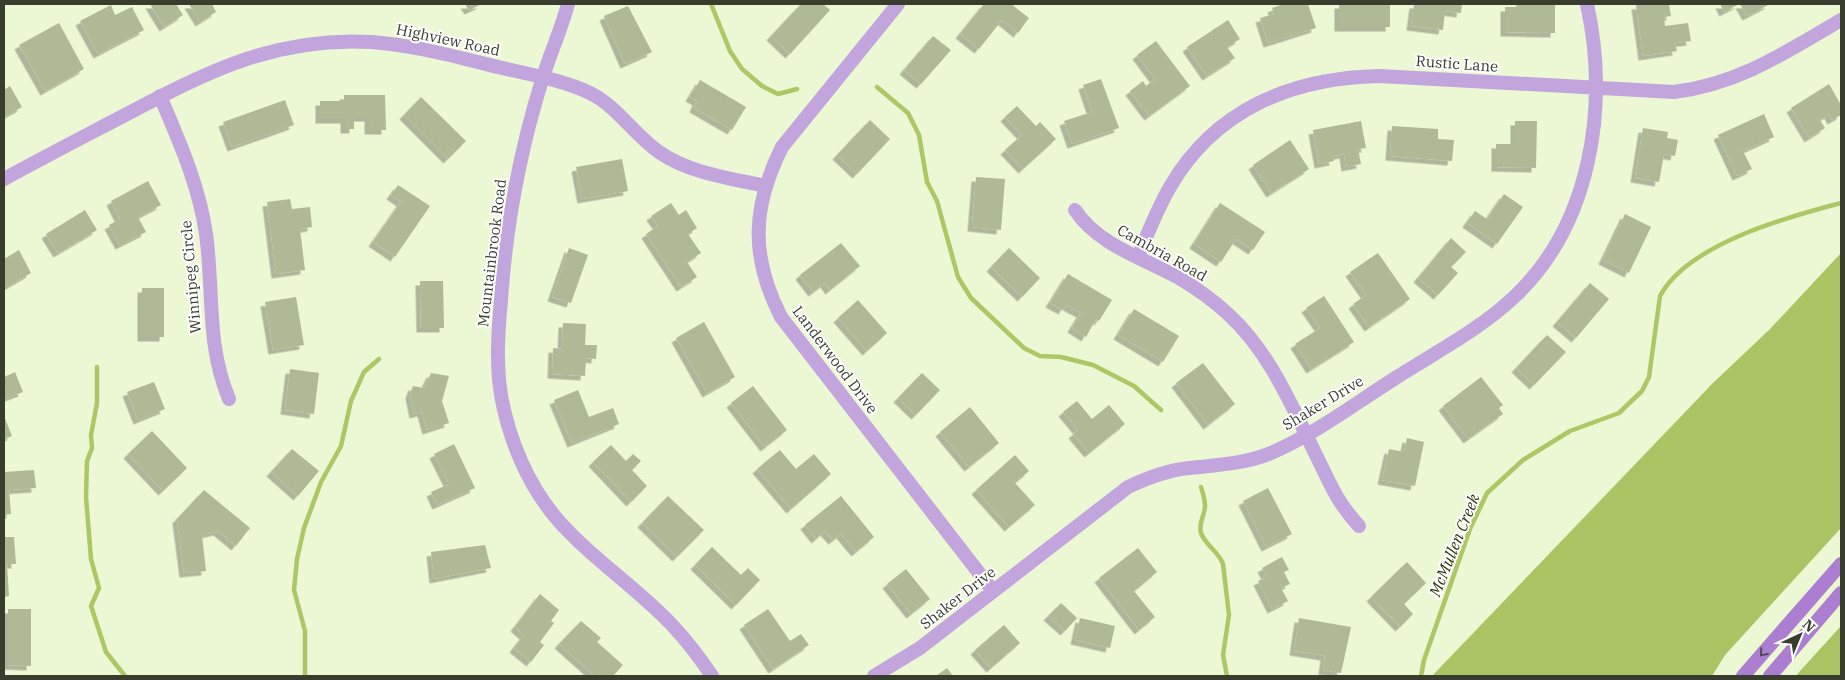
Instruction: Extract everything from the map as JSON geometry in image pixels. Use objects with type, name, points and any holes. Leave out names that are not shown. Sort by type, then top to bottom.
[{"type":"main road","points":[[1743,676],[1841,564]]},
{"type":"main road","points":[[1770,676],[1841,594]]},
{"type":"street","name":"Mountainbrook Road","points":[[568,4],[543,79],[524,147],[510,214],[502,283],[498,351],[501,394],[506,418],[523,464],[538,493],[557,518],[592,555],[673,626],[697,654],[712,676]]},
{"type":"street","name":"Landerwood Drive","points":[[898,4],[857,58],[790,135],[770,172],[765,186],[759,218],[758,241],[762,268],[769,293],[781,317],[993,591]]},
{"type":"street","name":"Shaker Drive","points":[[874,676],[920,648],[1118,494],[1140,482],[1175,470],[1245,462],[1272,452],[1306,434],[1486,319],[1513,298],[1536,273],[1555,246],[1571,215],[1582,186],[1597,89],[1596,52],[1586,4]]},
{"type":"street","name":"Rustic Lane","points":[[1138,257],[1159,208],[1184,166],[1204,143],[1228,122],[1278,94],[1331,78],[1379,76],[1597,89],[1674,92],[1697,89],[1730,80],[1761,67],[1841,20]]},
{"type":"street","name":"Highview Road","points":[[4,179],[160,96],[220,67],[254,55],[292,46],[332,42],[371,42],[412,46],[577,88],[602,100],[620,113],[641,138],[659,152],[680,164],[719,176],[765,186]]},
{"type":"street","name":"Winnipeg Circle","points":[[160,96],[187,160],[200,206],[209,268],[213,341],[220,376],[230,399]]},
{"type":"street","name":"Cambria Road","points":[[1075,210],[1093,231],[1207,296],[1240,326],[1268,365],[1306,434],[1336,499],[1359,526]]},
{"type":"green space","points":[[1841,253],[1841,528],[1725,655],[1712,676],[1432,676],[1713,383],[1770,329]]},
{"type":"green space","points":[[1841,626],[1841,676],[1796,676],[1800,671]]},
{"type":"building","points":[[150,4],[176,4],[183,15],[164,27]]},
{"type":"building","points":[[189,4],[212,4],[216,12],[200,22]]},
{"type":"building","points":[[465,4],[482,4],[469,10]]},
{"type":"building","points":[[801,4],[823,4],[830,10],[790,54],[771,36]]},
{"type":"building","points":[[984,4],[1011,4],[1029,18],[1018,33],[1002,20],[979,49],[960,34]]},
{"type":"building","points":[[1283,4],[1308,4],[1316,28],[1268,43],[1260,18],[1274,14],[1272,8]]},
{"type":"building","points":[[1339,4],[1390,4],[1390,27],[1339,27]]},
{"type":"building","points":[[1414,4],[1462,4],[1461,13],[1445,11],[1443,30],[1411,26]]},
{"type":"building","points":[[1517,4],[1555,4],[1555,33],[1505,32],[1505,7],[1516,7]]},
{"type":"building","points":[[1669,4],[1671,16],[1664,17],[1665,26],[1688,23],[1691,41],[1675,43],[1677,51],[1643,56],[1636,5]]},
{"type":"building","points":[[1720,4],[1739,4],[1724,12]]},
{"type":"building","points":[[1740,4],[1770,4],[1747,16]]},
{"type":"building","points":[[111,5],[115,15],[132,7],[144,30],[98,54],[80,21]]},
{"type":"building","points":[[628,6],[652,52],[625,64],[604,16]]},
{"type":"building","points":[[1228,20],[1240,39],[1227,47],[1235,58],[1207,76],[1187,47]]},
{"type":"building","points":[[59,23],[84,69],[45,91],[19,45]]},
{"type":"building","points":[[933,36],[951,50],[921,84],[904,70]]},
{"type":"building","points":[[1156,41],[1190,86],[1149,116],[1130,91],[1143,81],[1146,86],[1155,79],[1137,55]]},
{"type":"building","points":[[1101,79],[1119,128],[1072,144],[1064,121],[1092,112],[1083,85]]},
{"type":"building","points":[[700,80],[746,107],[732,130],[694,108],[697,101],[690,97]]},
{"type":"building","points":[[1829,84],[1841,105],[1841,115],[1832,120],[1829,114],[1820,120],[1825,128],[1809,138],[1791,108]]},
{"type":"building","points":[[10,86],[22,107],[4,117],[4,90]]},
{"type":"building","points":[[344,95],[385,95],[386,130],[369,130],[369,117],[354,117],[354,129],[345,129],[345,119],[320,119],[320,101],[344,101]]},
{"type":"building","points":[[421,97],[466,141],[448,159],[404,115]]},
{"type":"building","points":[[285,100],[294,125],[232,147],[223,122]]},
{"type":"building","points":[[1017,106],[1036,126],[1040,122],[1056,139],[1023,169],[1005,150],[1022,135],[1005,117]]},
{"type":"building","points":[[1764,114],[1774,137],[1743,151],[1752,169],[1737,176],[1718,135]]},
{"type":"building","points":[[870,120],[890,139],[857,174],[837,155]]},
{"type":"building","points":[[1361,121],[1366,148],[1358,149],[1361,164],[1346,167],[1344,154],[1333,156],[1334,161],[1319,164],[1313,130]]},
{"type":"building","points":[[1515,121],[1537,121],[1536,168],[1496,167],[1496,144],[1515,144]]},
{"type":"building","points":[[1392,126],[1438,129],[1438,139],[1454,140],[1452,161],[1390,156]]},
{"type":"building","points":[[1643,128],[1668,132],[1667,138],[1678,140],[1675,156],[1664,154],[1659,182],[1635,178]]},
{"type":"building","points":[[1290,140],[1309,169],[1271,193],[1253,165]]},
{"type":"building","points":[[622,159],[628,191],[582,199],[576,167]]},
{"type":"building","points":[[976,177],[1005,179],[1001,230],[972,227]]},
{"type":"building","points":[[148,181],[161,205],[138,217],[146,232],[120,245],[109,225],[120,219],[111,201]]},
{"type":"building","points":[[398,185],[430,206],[395,257],[373,242],[401,202],[391,195]]},
{"type":"building","points":[[1504,194],[1523,207],[1497,244],[1467,223],[1475,211],[1487,219]]},
{"type":"building","points":[[290,199],[292,209],[310,207],[312,227],[300,229],[305,270],[276,274],[267,202]]},
{"type":"building","points":[[671,203],[679,215],[686,210],[697,228],[688,234],[701,253],[687,262],[697,277],[681,287],[646,234],[658,226],[651,216]]},
{"type":"building","points":[[1220,203],[1265,232],[1253,250],[1236,239],[1221,262],[1194,244]]},
{"type":"building","points":[[85,210],[97,230],[58,253],[46,234]]},
{"type":"building","points":[[1625,214],[1651,227],[1629,273],[1603,260]]},
{"type":"building","points":[[1451,238],[1466,252],[1451,267],[1458,273],[1438,295],[1418,278]]},
{"type":"building","points":[[841,243],[860,266],[830,290],[825,283],[813,292],[800,275]]},
{"type":"building","points":[[569,248],[588,255],[571,303],[552,297]]},
{"type":"building","points":[[1009,248],[1040,278],[1022,297],[991,267]]},
{"type":"building","points":[[19,250],[31,273],[5,288],[4,259]]},
{"type":"building","points":[[1378,253],[1410,299],[1369,327],[1353,304],[1366,295],[1350,272]]},
{"type":"building","points":[[1068,274],[1112,300],[1099,321],[1096,319],[1086,337],[1072,328],[1081,313],[1066,305],[1063,310],[1050,303]]},
{"type":"building","points":[[420,281],[443,281],[444,328],[421,328]]},
{"type":"building","points":[[1590,283],[1609,299],[1576,338],[1557,322]]},
{"type":"building","points":[[142,288],[164,288],[164,337],[142,337]]},
{"type":"building","points":[[1324,296],[1354,342],[1311,369],[1295,344],[1320,328],[1306,308]]},
{"type":"building","points":[[296,297],[304,345],[273,350],[265,302]]},
{"type":"building","points":[[858,300],[887,333],[867,351],[838,318]]},
{"type":"building","points":[[1134,309],[1179,336],[1163,362],[1118,335]]},
{"type":"building","points":[[704,322],[735,377],[707,393],[676,338]]},
{"type":"building","points":[[563,323],[586,324],[585,345],[597,345],[596,359],[586,358],[585,376],[552,374],[553,348],[562,349]]},
{"type":"building","points":[[1547,335],[1566,352],[1534,385],[1516,368]]},
{"type":"building","points":[[1203,363],[1235,404],[1208,425],[1176,383]]},
{"type":"building","points":[[290,369],[319,373],[314,414],[285,410]]},
{"type":"building","points":[[15,372],[23,392],[4,399],[4,377]]},
{"type":"building","points":[[431,373],[449,376],[442,401],[449,423],[427,430],[422,412],[414,414],[410,394],[413,386],[424,388]]},
{"type":"building","points":[[922,373],[940,390],[916,415],[898,398]]},
{"type":"building","points":[[1481,377],[1503,405],[1499,408],[1503,414],[1468,439],[1443,406]]},
{"type":"building","points":[[154,382],[165,409],[138,420],[127,392]]},
{"type":"building","points":[[753,386],[787,430],[765,447],[731,403]]},
{"type":"building","points":[[578,390],[589,417],[613,408],[619,424],[572,443],[554,400]]},
{"type":"building","points":[[1077,401],[1092,419],[1109,405],[1125,424],[1089,453],[1073,434],[1078,430],[1063,412]]},
{"type":"building","points":[[970,407],[999,443],[969,467],[940,432]]},
{"type":"building","points":[[4,416],[12,436],[4,439]]},
{"type":"building","points":[[152,431],[187,468],[163,491],[128,454]]},
{"type":"building","points":[[1407,438],[1424,442],[1415,486],[1382,480],[1389,449],[1404,452]]},
{"type":"building","points":[[454,444],[475,488],[437,505],[431,492],[449,484],[434,454]]},
{"type":"building","points":[[611,445],[626,461],[633,454],[641,461],[632,470],[647,486],[631,502],[593,462]]},
{"type":"building","points":[[292,449],[319,471],[298,496],[271,472]]},
{"type":"building","points":[[780,450],[796,469],[814,454],[831,474],[791,509],[757,469]]},
{"type":"building","points":[[1015,455],[1029,471],[1015,483],[1035,505],[1009,527],[976,490]]},
{"type":"building","points":[[34,470],[36,488],[9,490],[11,514],[4,515],[4,472]]},
{"type":"building","points":[[1268,488],[1292,534],[1266,547],[1243,501]]},
{"type":"building","points":[[204,490],[250,528],[236,546],[218,531],[202,535],[206,571],[184,573],[177,519]]},
{"type":"building","points":[[668,496],[704,530],[677,557],[642,523]]},
{"type":"building","points":[[841,496],[874,537],[856,552],[841,534],[833,540],[825,531],[816,539],[805,525]]},
{"type":"building","points":[[4,537],[14,537],[16,564],[7,564],[9,596],[4,597]]},
{"type":"building","points":[[485,545],[491,568],[434,579],[431,552]]},
{"type":"building","points":[[712,547],[741,575],[748,568],[760,580],[736,605],[695,565]]},
{"type":"building","points":[[1138,548],[1157,572],[1134,591],[1155,617],[1139,630],[1099,578]]},
{"type":"building","points":[[1282,557],[1289,570],[1284,572],[1290,584],[1281,588],[1288,601],[1272,609],[1258,581],[1267,577],[1262,568]]},
{"type":"building","points":[[1407,562],[1426,583],[1404,604],[1413,614],[1400,627],[1371,597]]},
{"type":"building","points":[[906,569],[930,599],[911,614],[887,584]]},
{"type":"building","points":[[540,594],[559,610],[551,621],[554,623],[540,642],[544,645],[531,662],[514,648],[524,635],[515,627]]},
{"type":"building","points":[[1061,603],[1077,618],[1065,631],[1048,616]]},
{"type":"building","points":[[8,609],[31,609],[31,666],[8,665]]},
{"type":"building","points":[[768,609],[790,641],[801,634],[809,645],[773,669],[744,625]]},
{"type":"building","points":[[1080,618],[1115,626],[1110,648],[1075,640]]},
{"type":"building","points":[[1299,618],[1351,627],[1341,673],[1323,670],[1325,656],[1294,651]]},
{"type":"building","points":[[581,621],[601,638],[597,642],[623,665],[613,676],[595,676],[559,644]]},
{"type":"building","points":[[1004,625],[1020,643],[991,668],[975,650]]},
{"type":"building","points":[[947,668],[953,676],[936,676]]},
{"type":"waterway","points":[[711,4],[730,51],[742,69],[762,86],[778,94],[797,89]]},
{"type":"waterway","points":[[877,87],[908,113],[919,135],[927,182],[937,201],[958,277],[971,298],[1024,348],[1040,356],[1061,357],[1093,365],[1134,386],[1161,410]]},
{"type":"waterway","name":"McMullen Creek","points":[[1421,676],[1424,660],[1470,529],[1487,493],[1523,460],[1570,431],[1619,413],[1642,391],[1649,377],[1660,296],[1674,278],[1692,262],[1715,247],[1741,235],[1794,216],[1841,203]]},
{"type":"waterway","points":[[305,676],[305,631],[294,590],[297,559],[304,528],[321,482],[341,446],[351,401],[364,372],[379,359]]},
{"type":"waterway","points":[[97,367],[97,403],[91,435],[92,448],[87,461],[86,497],[91,559],[99,588],[91,606],[106,652],[125,676]]},
{"type":"waterway","points":[[1201,487],[1205,506],[1200,526],[1201,533],[1223,564],[1229,615],[1223,655],[1227,676]]}]
